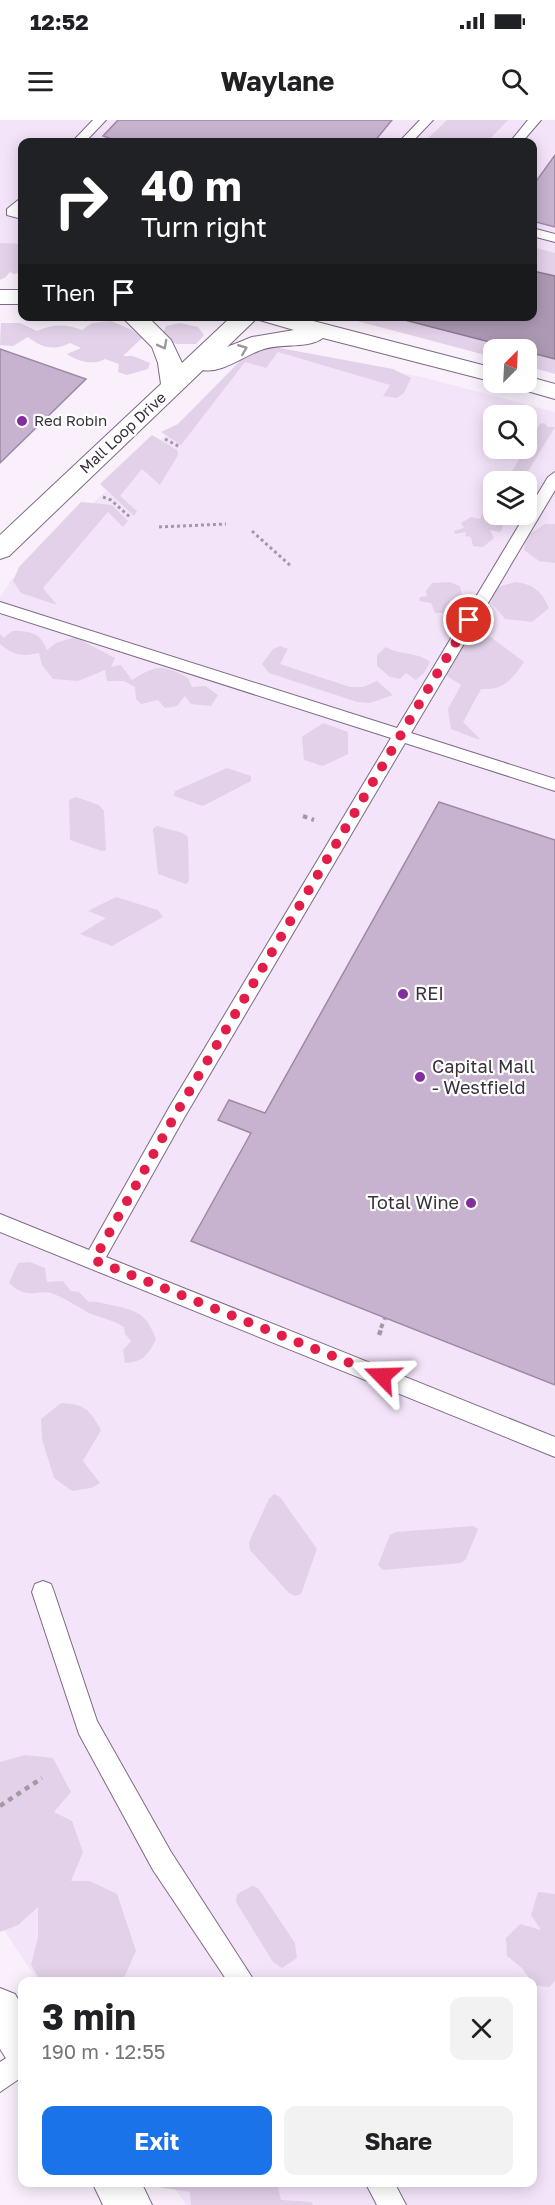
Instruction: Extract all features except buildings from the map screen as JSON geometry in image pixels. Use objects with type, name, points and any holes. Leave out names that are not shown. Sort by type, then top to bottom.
[{"type":"street","points":[[0,297],[18,297]]},
{"type":"street","points":[[139,321],[159,336],[181,379],[260,342],[303,335],[345,336]]},
{"type":"street","name":"Mall Loop Drive","points":[[0,550],[241,321]]},
{"type":"street","points":[[285,321],[483,372]]},
{"type":"street","points":[[537,387],[555,392]]},
{"type":"street","points":[[0,2009],[18,2038]]},
{"type":"street","points":[[117,2187],[129,2205]]},
{"type":"lane","points":[[82,138],[100,120]]},
{"type":"lane","points":[[409,138],[427,120]]},
{"type":"lane","points":[[519,138],[535,120]]},
{"type":"lane","points":[[18,205],[12,212],[18,214]]},
{"type":"lane","points":[[537,233],[555,238]]},
{"type":"lane","points":[[94,1260],[177,1112],[555,477]]},
{"type":"lane","points":[[0,607],[555,785]]},
{"type":"lane","points":[[0,1223],[555,1447]]},
{"type":"lane","points":[[43,1592],[87,1726],[162,1861],[240,1977]]},
{"type":"lane","points":[[0,2079],[18,2064]]},
{"type":"lane","points":[[381,2187],[393,2205]]},
{"type":"path","points":[[94,493],[111,500],[131,518]]},
{"type":"path","points":[[159,528],[226,524]]},
{"type":"path","points":[[252,531],[292,567]]},
{"type":"path","points":[[379,1335],[385,1318]]},
{"type":"path","points":[[0,1806],[42,1778]]},
{"type":"shaded area","points":[[0,120],[447,120],[428,138],[18,138],[18,274],[0,273]]},
{"type":"shaded area","points":[[447,120],[508,120],[491,138],[428,138]]},
{"type":"shaded area","points":[[474,120],[555,120],[555,260],[537,256],[537,138],[459,138]]},
{"type":"shaded area","points":[[0,243],[18,244],[18,272],[14,274],[10,271],[0,280]]},
{"type":"shaded area","points":[[537,248],[555,253],[555,374],[537,369],[537,339],[483,339],[483,354],[357,321],[537,321]]},
{"type":"shaded area","points":[[537,272],[555,276],[555,359],[537,354],[537,339],[483,340],[408,321],[537,321]]},
{"type":"shaded area","points":[[111,321],[132,330],[142,338],[123,356],[133,356],[150,363],[148,369],[127,375],[118,372],[119,364],[105,359],[96,362],[81,361],[67,354],[81,348],[70,343],[53,348],[38,344],[28,337],[13,346],[0,345],[1,323],[20,323],[37,331],[60,326],[82,330],[92,323]]},
{"type":"shaded area","points":[[180,323],[198,327],[204,335],[196,344],[176,344],[162,335],[166,326]]},
{"type":"shaded area","points":[[261,346],[422,377],[528,405],[483,405],[483,459],[537,459],[537,407],[555,412],[555,2205],[186,2205],[174,2187],[537,2187],[537,1977],[35,1977],[0,1924],[0,597],[11,580]]},
{"type":"shaded area","points":[[269,346],[393,369],[411,378],[404,393],[397,398],[383,396],[390,385],[278,352],[266,368],[245,362],[181,445],[161,432],[178,424],[246,355]]},
{"type":"shaded area","points":[[540,424],[555,427],[537,456],[537,429]]},
{"type":"shaded area","points":[[152,435],[177,450],[178,455],[160,485],[142,469],[120,496],[137,511],[134,516],[100,484]]},
{"type":"shaded area","points":[[519,459],[535,459],[528,471],[512,471]]},
{"type":"shaded area","points":[[81,502],[112,505],[128,521],[123,527],[108,512],[43,588],[57,605],[21,593],[13,581],[19,567]]},
{"type":"shaded area","points":[[483,513],[483,525],[502,525],[503,527],[500,532],[490,530],[494,538],[483,547],[473,546],[471,537],[465,536],[466,532],[455,534],[454,531],[464,528],[461,523],[471,517],[480,519]]},
{"type":"shaded area","points":[[545,524],[555,524],[555,563],[539,561],[524,550],[525,537]]},
{"type":"shaded area","points":[[450,582],[460,586],[462,597],[452,601],[444,613],[435,613],[431,603],[419,601],[420,597],[427,596],[426,591],[432,583]]},
{"type":"shaded area","points":[[515,582],[536,589],[549,608],[532,622],[505,619],[492,603],[492,589]]},
{"type":"shaded area","points":[[12,631],[24,631],[38,636],[47,650],[56,643],[75,637],[115,658],[111,667],[121,665],[132,680],[153,669],[172,670],[188,678],[192,687],[205,686],[218,695],[211,706],[191,704],[185,696],[177,706],[165,708],[158,700],[141,704],[136,699],[135,687],[124,681],[107,681],[105,670],[78,681],[53,679],[42,665],[39,653],[18,654],[0,644],[0,634],[4,638]]},
{"type":"shaded area","points":[[473,636],[491,637],[524,662],[507,683],[496,688],[481,689],[463,722],[480,739],[451,729],[448,709],[461,685],[447,676],[446,649]]},
{"type":"shaded area","points":[[280,646],[288,649],[280,664],[350,687],[363,687],[377,681],[393,695],[370,703],[357,702],[269,673],[262,664],[273,649]]},
{"type":"shaded area","points":[[386,647],[397,652],[419,656],[430,662],[424,673],[416,680],[406,673],[400,679],[390,677],[377,666],[377,655]]},
{"type":"shaded area","points":[[323,723],[348,732],[348,754],[323,766],[304,760],[302,737]]},
{"type":"shaded area","points":[[227,768],[251,776],[251,781],[203,806],[174,796],[175,791]]},
{"type":"shaded area","points":[[76,797],[99,805],[104,811],[106,850],[102,851],[70,840],[69,800]]},
{"type":"shaded area","points":[[157,826],[183,833],[188,837],[189,881],[186,884],[158,874],[153,829]]},
{"type":"shaded area","points":[[116,897],[158,910],[163,917],[112,946],[80,934],[106,918],[88,911]]},
{"type":"shaded area","points":[[30,1262],[45,1268],[47,1282],[63,1281],[71,1291],[79,1292],[89,1302],[120,1307],[140,1314],[149,1324],[156,1339],[147,1353],[141,1359],[125,1363],[123,1350],[131,1341],[125,1334],[124,1327],[89,1313],[56,1295],[44,1292],[29,1293],[16,1289],[9,1283],[18,1263]]},
{"type":"shaded area","points":[[61,1403],[86,1409],[101,1430],[83,1461],[100,1483],[91,1488],[72,1491],[54,1478],[42,1439],[41,1419]]},
{"type":"shaded area","points":[[274,1494],[280,1497],[317,1549],[301,1594],[295,1596],[289,1593],[250,1550],[249,1542],[269,1499]]},
{"type":"shaded area","points":[[473,1526],[478,1529],[466,1559],[461,1563],[383,1570],[378,1565],[390,1535],[396,1532]]},
{"type":"shaded area","points":[[25,1755],[53,1758],[71,1792],[54,1812],[72,1821],[83,1852],[71,1881],[90,1881],[117,1894],[136,1951],[124,1977],[38,1977],[31,1965],[38,1937],[38,1907],[18,1925],[0,1932],[0,1762]]},
{"type":"shaded area","points":[[252,1886],[258,1888],[295,1943],[297,1958],[282,1968],[273,1962],[236,1902],[237,1894]]},
{"type":"shaded area","points":[[538,1892],[555,1894],[555,1981],[549,1987],[537,1985],[537,1977],[528,1977],[522,1968],[507,1956],[506,1938],[520,1924],[541,1930],[531,1915]]},
{"type":"shaded area","points":[[158,2187],[278,2187],[281,2200],[311,2202],[313,2205],[191,2205],[190,2192]]},
{"type":"place","name":"Red Robin","points":[[22,421]]},
{"type":"place","name":"REI","points":[[403,994]]},
{"type":"place","name":"Capital Mall - Westfield","points":[[420,1077]]},
{"type":"place","name":"Total Wine","points":[[471,1203]]},
{"type":"route","points":[[382,1376],[94,1260],[177,1112],[469,620]]}]
